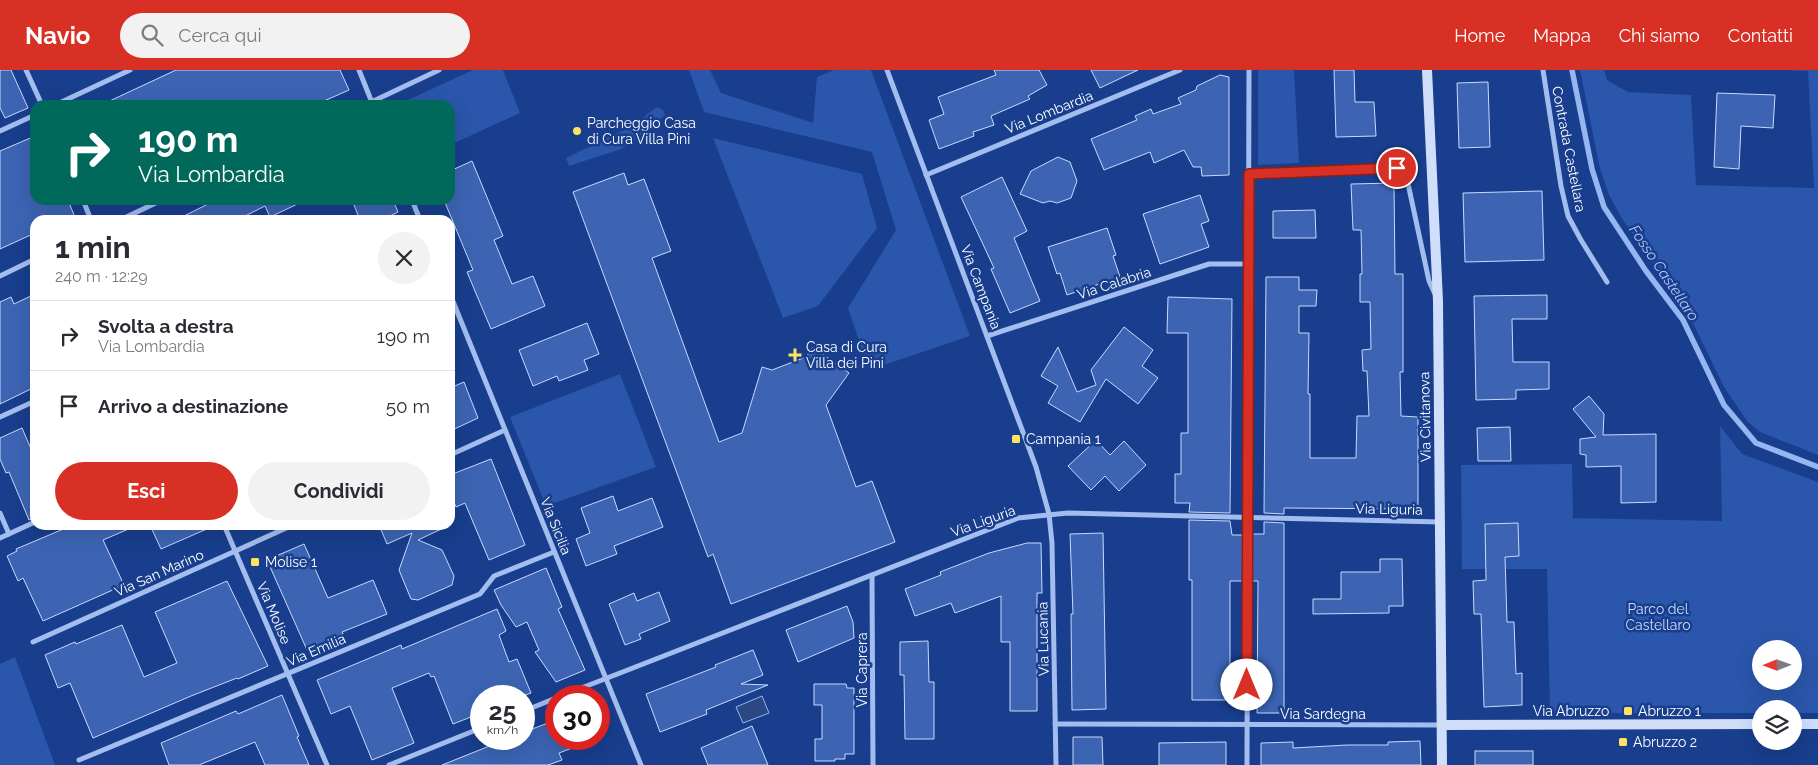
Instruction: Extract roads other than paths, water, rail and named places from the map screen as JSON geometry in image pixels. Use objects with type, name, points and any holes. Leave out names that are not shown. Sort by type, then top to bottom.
[{"type":"street","points":[[26,70],[40,100]]},
{"type":"street","points":[[66,100],[130,70]]},
{"type":"street","points":[[359,70],[370,100]]},
{"type":"street","points":[[380,100],[439,70]]},
{"type":"street","name":"Via Campania","points":[[887,70],[1036,467],[1049,514]]},
{"type":"street","name":"Via Lombardia","points":[[926,175],[1180,70]]},
{"type":"street","points":[[1247,765],[1250,70]]},
{"type":"street","name":"Via Civitanova","points":[[1427,70],[1438,301],[1442,765]]},
{"type":"street","name":"Contrada Castellara","points":[[1543,70],[1561,186],[1568,216],[1607,282]]},
{"type":"street","points":[[0,131],[30,117]]},
{"type":"street","points":[[1249,174],[1397,168],[1402,170],[1407,180],[1429,281],[1438,301]]},
{"type":"street","points":[[130,215],[152,205]]},
{"type":"street","points":[[1419,236],[1428,241],[1436,240]]},
{"type":"street","points":[[0,276],[30,261]]},
{"type":"street","name":"Via Calabria","points":[[987,336],[1209,264],[1249,264]]},
{"type":"street","name":"Via Sicilia","points":[[455,306],[641,765]]},
{"type":"street","points":[[0,417],[30,403]]},
{"type":"street","points":[[455,453],[505,430]]},
{"type":"street","points":[[0,513],[9,534]]},
{"type":"street","name":"Via Liguria","points":[[588,685],[1018,518],[1049,514],[1440,522]]},
{"type":"street","name":"Via Lucania","points":[[1049,514],[1052,542],[1056,765]]},
{"type":"street","points":[[0,538],[30,524]]},
{"type":"street","name":"Via Molise","points":[[226,530],[327,765]]},
{"type":"street","name":"Via San Marino","points":[[33,642],[283,530]]},
{"type":"street","name":"Via Emilia","points":[[79,760],[480,594],[494,576],[554,552]]},
{"type":"street","name":"Via Caprera","points":[[872,575],[873,765]]},
{"type":"street","name":"Via Sardegna","points":[[1055,724],[1442,725]]},
{"type":"street","name":"Via Abruzzo","points":[[1442,725],[1752,724]]},
{"type":"street","points":[[1802,724],[1818,724]]},
{"type":"street","points":[[389,765],[470,732]]},
{"type":"waterway","name":"Fosso Castellaro","points":[[1572,70],[1592,169],[1604,207],[1646,271],[1683,320],[1724,405],[1756,443],[1818,467]]},
{"type":"place","name":"Parcheggio Casa di Cura Villa Pini","points":[[577,131]]},
{"type":"place","name":"Casa di Cura Villa dei Pini","points":[[795,355]]},
{"type":"place","name":"Campania 1","points":[[1016,439]]},
{"type":"place","name":"Molise 1","points":[[255,562]]},
{"type":"place","name":"Abruzzo 1","points":[[1628,711]]},
{"type":"place","name":"Abruzzo 2","points":[[1623,742]]},
{"type":"park label","name":"Parco del Castellaro","points":[[1658,618]]}]
